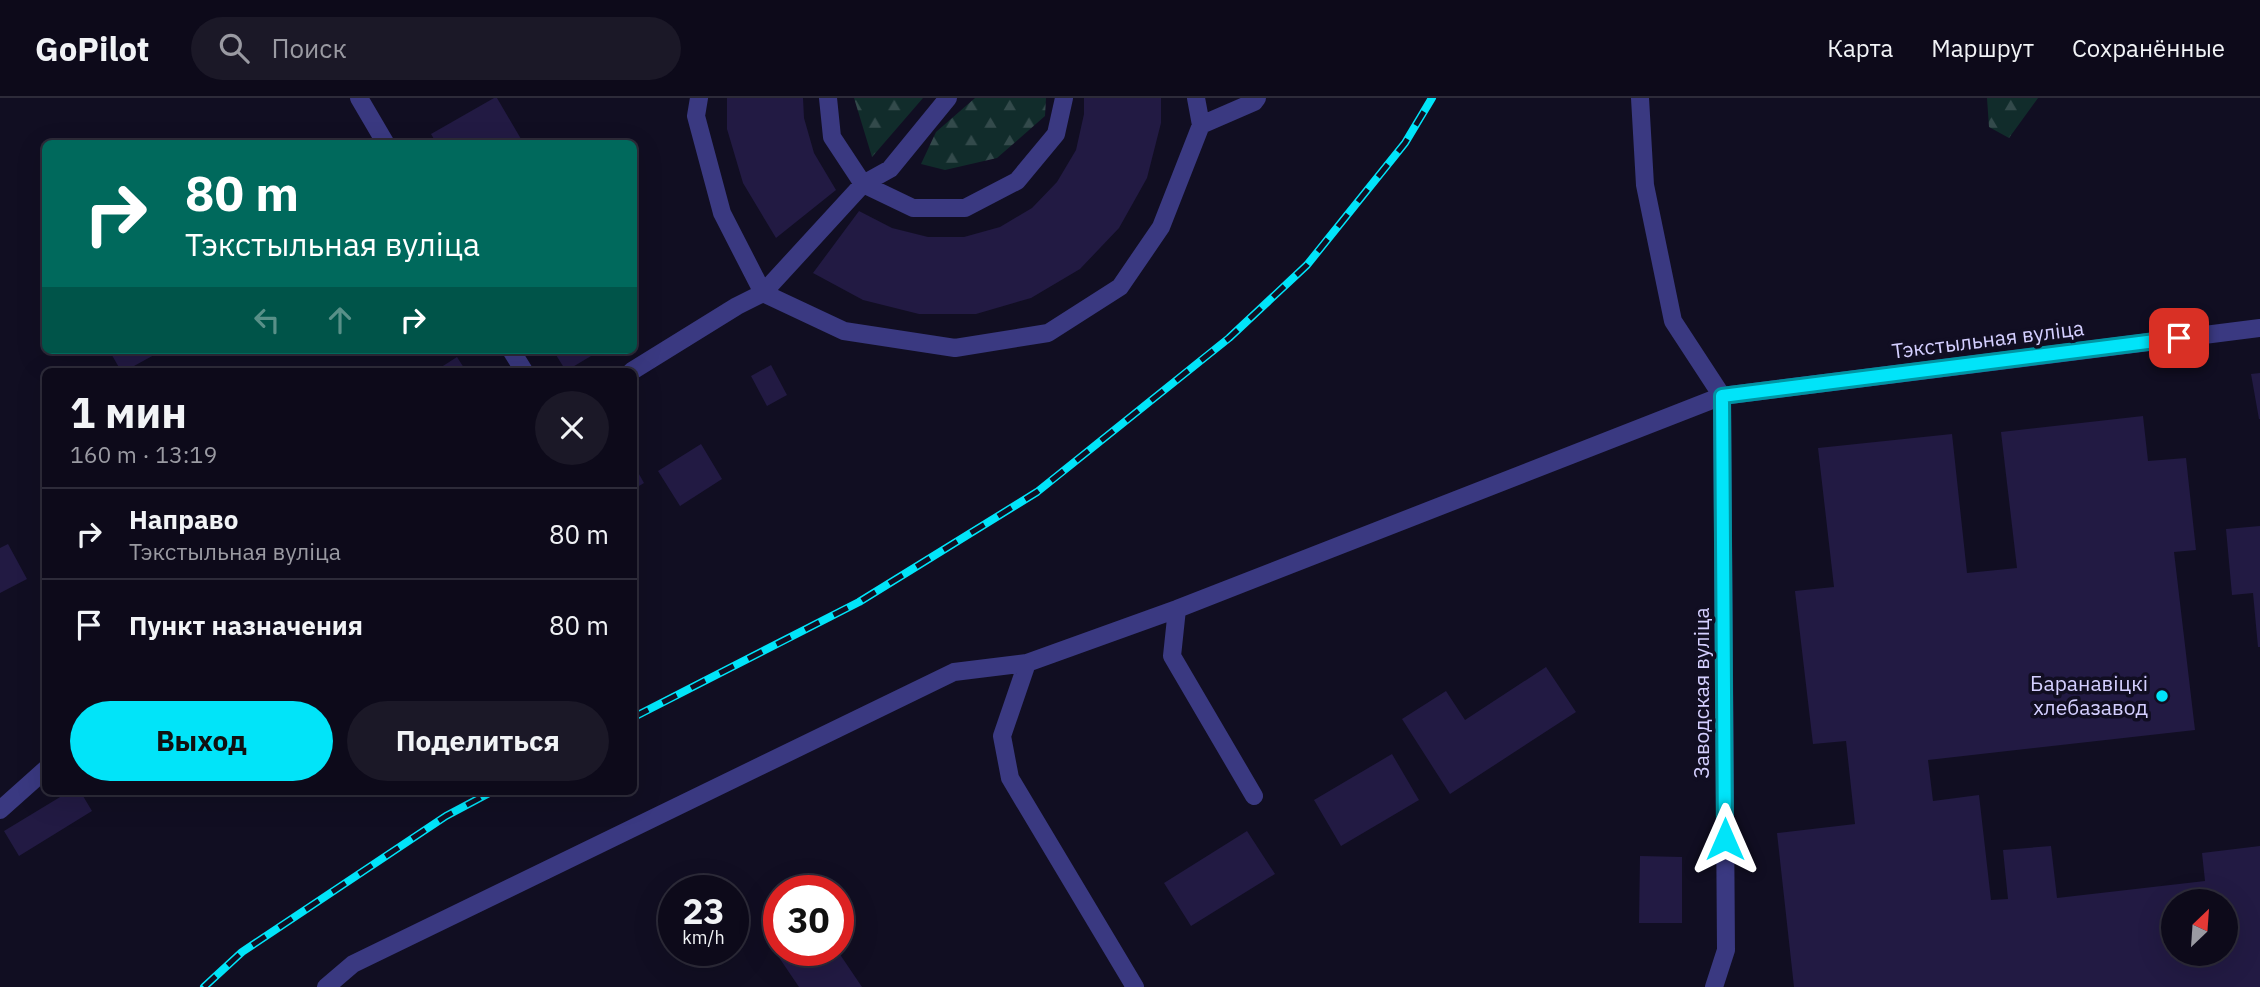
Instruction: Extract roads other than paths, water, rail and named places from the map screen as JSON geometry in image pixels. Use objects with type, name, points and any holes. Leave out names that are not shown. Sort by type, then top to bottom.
[{"type":"street","points":[[359,98],[384,140]]},
{"type":"street","points":[[699,98],[696,116],[722,213],[763,293],[844,331],[955,348],[1048,333],[1120,287],[1161,227],[1201,125],[1196,98]]},
{"type":"street","points":[[828,98],[832,137],[863,184],[913,208],[965,208],[1017,181],[1056,134],[1063,98]]},
{"type":"street","points":[[637,368],[737,306],[763,293],[863,184],[890,169],[948,98]]},
{"type":"street","points":[[1201,125],[1254,102],[1257,98]]},
{"type":"street","points":[[1640,98],[1645,185],[1673,321],[1722,396]]},
{"type":"street","name":"Тэкстыльная вуліца","points":[[326,987],[352,964],[954,673],[1027,663],[1177,610],[1722,396],[2260,328]]},
{"type":"street","name":"Заводская вуліца","points":[[1714,987],[1726,950],[1722,396]]},
{"type":"street","points":[[1177,610],[1172,656],[1254,796]]},
{"type":"street","points":[[1027,663],[1002,736],[1010,778],[1135,987]]},
{"type":"street","points":[[0,810],[42,773]]},
{"type":"railway","points":[[637,715],[859,602],[1037,492],[1229,338],[1307,265],[1405,143],[1432,98]]},
{"type":"railway","points":[[204,987],[242,952],[446,816],[485,795]]},
{"type":"place","name":"Баранавіцкі хлебазавод","points":[[2162,696]]}]
